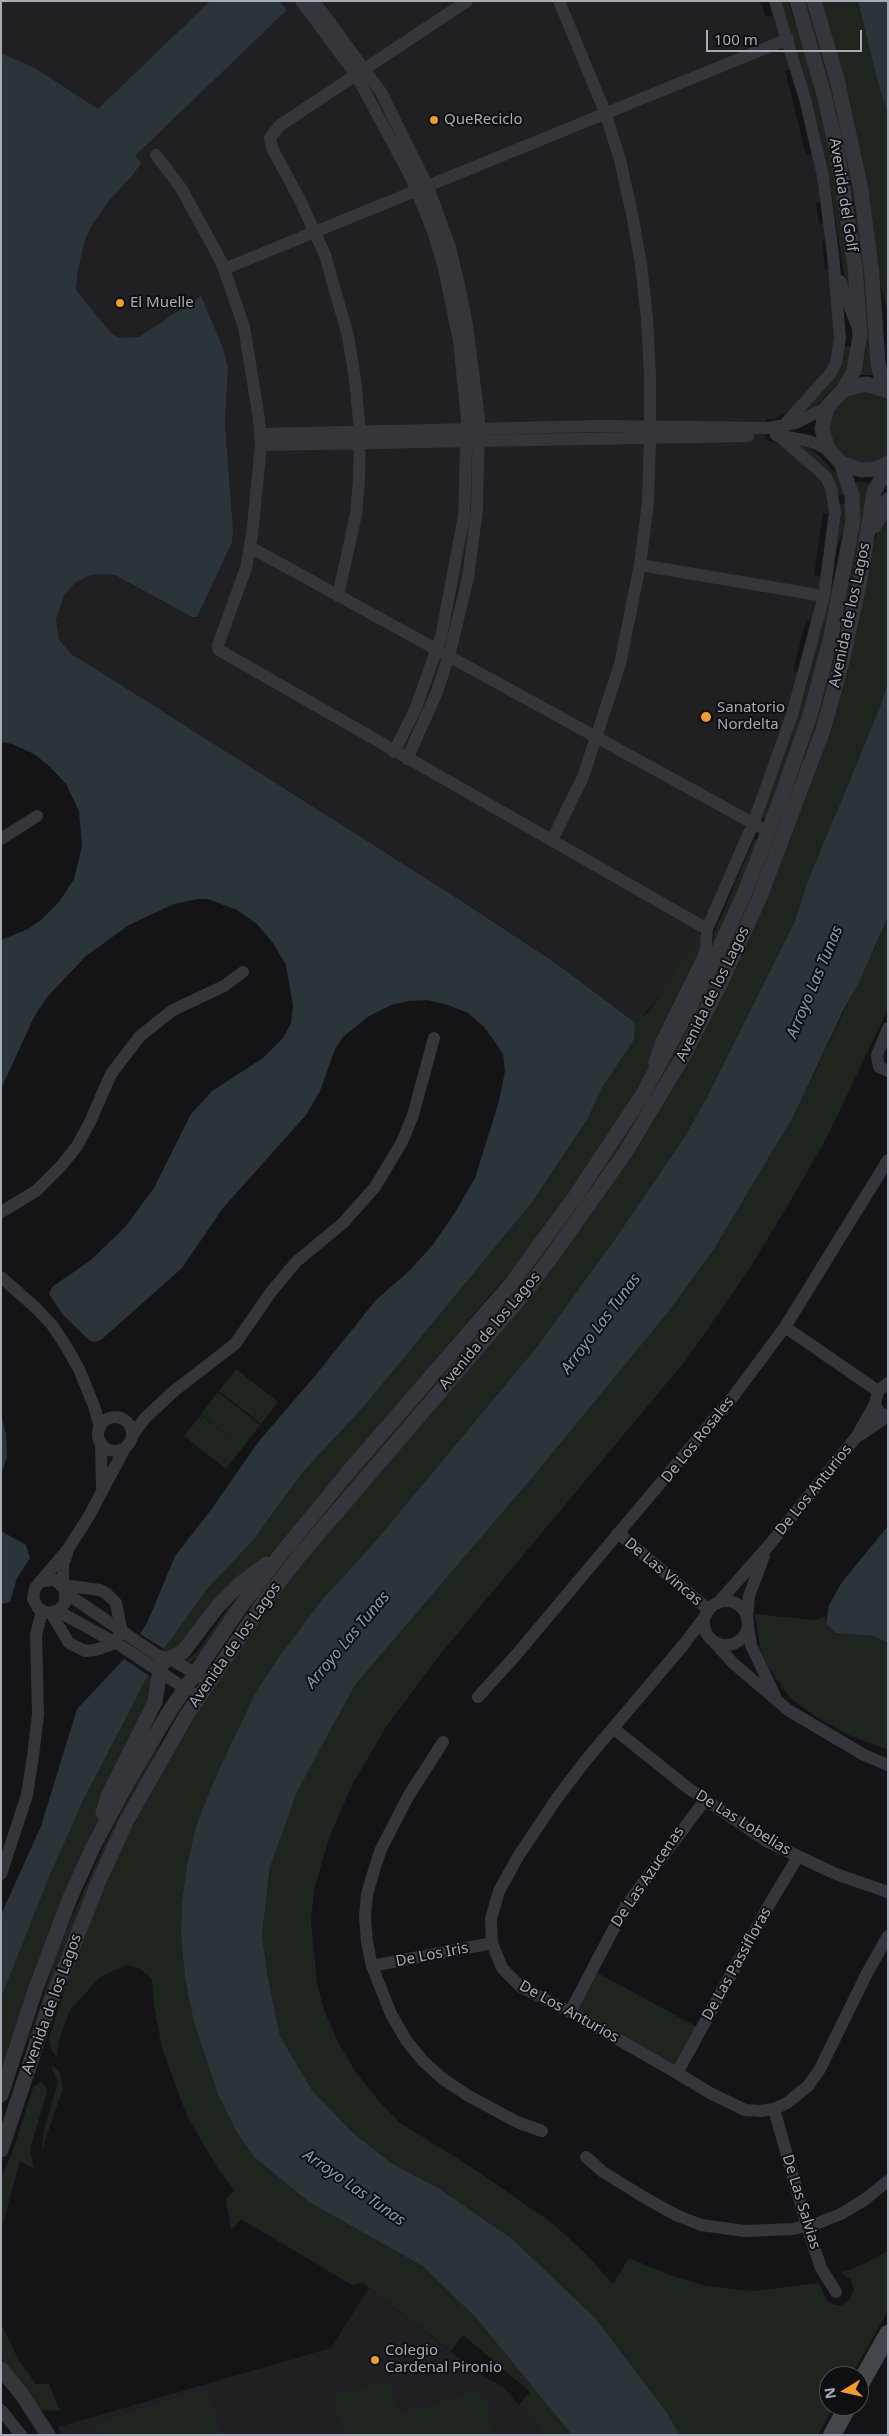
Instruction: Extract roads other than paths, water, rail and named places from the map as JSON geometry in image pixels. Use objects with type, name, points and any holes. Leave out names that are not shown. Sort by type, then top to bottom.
[{"type":"main road","points":[[869,2368],[888,2334]]},
{"type":"main road","points":[[832,2435],[842,2416]]},
{"type":"street","points":[[301,1],[320,19],[361,72],[389,134],[423,190],[450,247],[468,325],[476,509],[468,578],[449,656],[437,692],[407,759]]},
{"type":"street","points":[[314,1],[320,19]]},
{"type":"street","points":[[338,596],[356,514],[359,479],[360,437],[348,336],[338,297],[316,233],[272,148],[270,135],[279,126],[468,1]]},
{"type":"street","points":[[552,840],[572,803],[597,737],[620,664],[640,565],[648,502],[650,432],[650,365],[641,264],[620,160],[605,112],[559,1]]},
{"type":"street","points":[[775,1],[788,39],[823,176],[834,265],[840,338],[836,363],[817,392],[775,431]]},
{"type":"street","name":"Avenida del Golf","points":[[796,1],[823,91],[840,166],[855,266],[860,336],[854,371],[843,390],[827,407]]},
{"type":"street","name":"Avenida del Golf","points":[[814,1],[837,79],[861,190],[874,305],[878,364],[881,376],[888,390]]},
{"type":"street","points":[[224,269],[423,190],[605,112],[788,39]]},
{"type":"street","points":[[156,155],[193,208],[224,269],[244,327],[253,371],[260,440],[258,489],[246,568],[218,645],[219,650],[394,752],[707,929]]},
{"type":"street","points":[[834,265],[860,336]]},
{"type":"street","points":[[874,305],[888,333]]},
{"type":"street","points":[[843,390],[866,384],[888,390]]},
{"type":"street","points":[[775,431],[810,418],[827,407]]},
{"type":"street","points":[[827,407],[822,429],[828,450]]},
{"type":"street","points":[[643,1094],[661,1043],[702,960],[706,950],[707,929],[753,824],[792,715],[824,596],[835,512],[831,488],[826,477],[775,431]]},
{"type":"street","points":[[260,440],[775,431],[809,441],[828,450],[841,463],[861,470],[876,469],[888,465]]},
{"type":"street","points":[[394,752],[415,710],[448,607],[464,516],[473,435]]},
{"type":"street","name":"Avenida de los Lagos","points":[[1,2095],[36,1988],[70,1898],[93,1847],[130,1778],[184,1688],[280,1555],[350,1470],[510,1284],[575,1197],[643,1094],[708,973],[745,892],[768,831],[810,715],[830,641],[852,528],[852,496],[841,463]]},
{"type":"street","name":"Avenida de los Lagos","points":[[1,2150],[50,2004],[98,1883],[126,1822],[198,1697],[265,1600],[300,1554],[526,1291],[549,1261],[626,1153],[681,1060],[721,982],[759,899],[813,756],[843,658],[866,546],[874,492],[888,465]]},
{"type":"street","points":[[866,546],[877,519],[888,500]]},
{"type":"street","points":[[828,570],[852,528]]},
{"type":"street","points":[[250,547],[768,831]]},
{"type":"street","points":[[640,565],[824,596]]},
{"type":"street","points":[[1,839],[37,816]]},
{"type":"street","points":[[1,1212],[36,1190],[61,1166],[77,1146],[90,1122],[111,1074],[121,1058],[140,1036],[173,1010],[224,986],[243,972]]},
{"type":"street","points":[[888,1028],[877,1060],[879,1066],[888,1071]]},
{"type":"street","points":[[43,1581],[68,1549],[89,1516],[125,1448],[146,1418],[191,1377],[235,1344],[271,1292],[296,1262],[343,1223],[375,1186],[402,1142],[413,1115],[434,1038]]},
{"type":"street","name":"De Los Rosales","points":[[478,1697],[701,1436],[785,1327],[888,1160]]},
{"type":"street","points":[[1,1277],[52,1325],[79,1369],[94,1406],[100,1427]]},
{"type":"street","points":[[785,1327],[883,1387],[858,1436]]},
{"type":"street","points":[[875,1404],[880,1414],[888,1416]]},
{"type":"street","points":[[94,1406],[112,1417],[125,1420],[146,1418]]},
{"type":"street","points":[[858,1436],[888,1416]]},
{"type":"street","points":[[102,1489],[101,1444],[98,1432],[107,1419],[112,1417]]},
{"type":"street","points":[[125,1420],[131,1427],[132,1436]]},
{"type":"street","name":"De Los Anturios","points":[[858,1436],[770,1544],[711,1609],[557,1798],[519,1855],[494,1905],[490,1933],[499,1963],[510,1978],[521,1987],[570,2012],[732,2106],[760,2112],[774,2109],[798,2095],[813,2079],[888,1936]]},
{"type":"street","points":[[101,1444],[110,1450],[125,1448]]},
{"type":"street","name":"De Las Vincas","points":[[618,1533],[711,1609]]},
{"type":"street","points":[[684,1643],[698,1639],[713,1640],[729,1645],[736,1643],[746,1632],[749,1596],[757,1572],[770,1544]]},
{"type":"street","points":[[1,1874],[27,1795],[32,1766],[38,1714],[36,1635],[50,1612],[65,1604],[63,1564],[68,1549]]},
{"type":"street","points":[[159,1663],[187,1648],[218,1606],[241,1583],[280,1555]]},
{"type":"street","points":[[121,1639],[50,1612],[35,1604],[34,1593],[38,1584],[51,1579],[121,1639],[159,1663],[184,1688],[198,1697]]},
{"type":"street","points":[[64,1589],[100,1590],[107,1594],[116,1603],[121,1639]]},
{"type":"street","points":[[780,1704],[754,1652],[748,1622],[739,1606],[726,1602],[711,1609],[704,1628],[733,1663],[780,1704],[805,1721],[884,1762]]},
{"type":"street","points":[[50,1612],[69,1642],[75,1647],[84,1650],[95,1650],[121,1639]]},
{"type":"street","points":[[159,1663],[194,1673],[209,1682]]},
{"type":"street","points":[[93,1847],[108,1796],[155,1702],[159,1688],[159,1663]]},
{"type":"street","name":"De Las Lobelias","points":[[613,1728],[704,1800],[738,1823],[798,1858],[888,1892]]},
{"type":"street","points":[[443,1742],[401,1809],[375,1867],[367,1894],[365,1916],[367,1942],[372,1966],[391,2014],[406,2040],[423,2061],[443,2079],[467,2096],[517,2122],[542,2131]]},
{"type":"street","name":"De Las Azucenas","points":[[570,2012],[625,1907],[704,1800]]},
{"type":"street","name":"De Las Passifloras","points":[[678,2073],[798,1858]]},
{"type":"street","name":"De Los Iris","points":[[372,1966],[492,1943]]},
{"type":"street","name":"De Las Salvias","points":[[774,2109],[807,2226],[821,2268],[836,2292]]},
{"type":"street","points":[[586,2157],[603,2172],[676,2216],[702,2225],[746,2231],[807,2226],[841,2214],[864,2200],[888,2181]]},
{"type":"street","points":[[2,2371],[23,2396],[48,2435]]},
{"type":"street","points":[[1,2410],[21,2435]]},
{"type":"water","points":[[210,1],[279,1],[287,10],[135,156],[141,163],[132,176],[108,202],[92,225],[85,240],[78,270],[76,290],[111,333],[119,338],[139,337],[201,296],[223,348],[228,368],[225,424],[233,529],[232,542],[197,617],[192,617],[115,575],[101,574],[88,576],[75,583],[64,595],[56,620],[59,639],[71,654],[457,898],[557,964],[633,1021],[635,1028],[634,1040],[602,1088],[587,1120],[533,1201],[366,1404],[302,1473],[254,1539],[208,1588],[164,1649],[140,1634],[148,1621],[175,1556],[211,1510],[259,1441],[376,1300],[409,1271],[432,1246],[454,1214],[475,1178],[499,1101],[505,1071],[503,1054],[484,1027],[468,1013],[428,1000],[408,1001],[391,1005],[369,1016],[343,1037],[335,1049],[320,1091],[306,1115],[223,1208],[182,1268],[101,1340],[90,1341],[63,1315],[49,1294],[52,1287],[91,1260],[125,1227],[154,1188],[191,1114],[212,1091],[263,1058],[283,1038],[291,1023],[293,1006],[286,965],[273,943],[257,924],[237,910],[208,899],[174,904],[129,925],[86,956],[47,997],[34,1017],[1,1089],[1,940],[28,929],[41,920],[59,902],[74,879],[82,846],[79,811],[66,784],[49,766],[34,754],[12,744],[1,742],[1,53],[35,68],[98,109]]},
{"type":"water","points":[[858,1],[888,1],[888,115],[876,74]]},
{"type":"water","name":"Arroyo Las Tunas","points":[[888,681],[888,917],[859,982],[843,1011],[793,1117],[714,1249],[669,1311],[532,1478],[355,1685],[297,1792],[270,1867],[262,1935],[268,1978],[280,2036],[312,2090],[352,2132],[391,2163],[438,2188],[511,2238],[595,2318],[667,2413],[680,2435],[572,2435],[477,2319],[424,2267],[309,2202],[254,2157],[236,2131],[219,2097],[194,2022],[185,1978],[181,1935],[182,1901],[187,1866],[196,1826],[212,1785],[255,1694],[281,1654],[320,1602],[374,1543],[536,1348],[615,1239],[684,1138],[707,1097],[795,921],[808,881],[880,707]]},
{"type":"water","points":[[1,1415],[6,1434],[7,1457],[1,1476]]},
{"type":"water","points":[[888,1526],[888,1643],[874,1636],[836,1633],[826,1623],[829,1605],[842,1582]]},
{"type":"water","points":[[1,1531],[26,1545],[30,1558],[17,1578],[10,1602],[1,1604]]},
{"type":"water","points":[[124,1659],[148,1675],[83,1801],[49,1877],[1,1998],[1,1915],[41,1826],[77,1709]]},
{"type":"place","name":"QueReciclo","points":[[434,120]]},
{"type":"place","name":"El Muelle","points":[[120,303]]},
{"type":"place","name":"Sanatorio Nordelta","points":[[706,717]]},
{"type":"place","name":"Colegio Cardenal Pironio","points":[[375,2360]]}]
